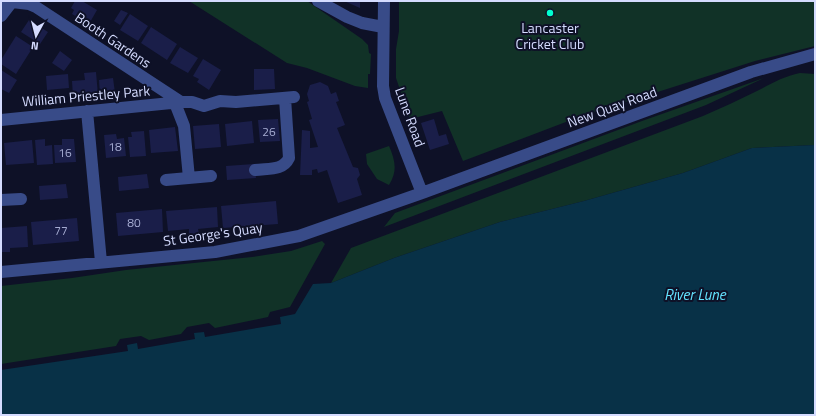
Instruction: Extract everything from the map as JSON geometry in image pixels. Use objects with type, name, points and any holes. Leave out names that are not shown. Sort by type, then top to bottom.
[{"type":"street","points":[[318,1],[362,24],[383,27]]},
{"type":"street","name":"Lune Road","points":[[384,1],[383,86],[385,98],[422,194]]},
{"type":"street","points":[[1,16],[7,2]]},
{"type":"street","name":"Booth Gardens","points":[[7,2],[29,4],[36,7],[178,103],[192,102],[204,106],[220,101],[290,97],[290,150],[287,163],[282,167],[255,170]]},
{"type":"street","name":"New Quay Road","points":[[422,194],[744,75],[815,54]]},
{"type":"street","points":[[178,103],[184,126],[189,178]]},
{"type":"street","name":"William Priestley Park","points":[[1,120],[178,103]]},
{"type":"street","points":[[87,111],[101,262]]},
{"type":"street","points":[[166,180],[211,176]]},
{"type":"street","name":"St George's Quay","points":[[1,272],[215,252],[299,236],[422,194]]},
{"type":"street","points":[[1,200],[21,198]]},
{"type":"green space","points":[[189,1],[307,1],[362,39],[368,45],[369,53],[371,54],[370,74],[368,74],[368,88],[355,86],[307,68],[287,63]]},
{"type":"green space","points":[[399,1],[815,1],[815,46],[755,61],[579,117],[463,161],[442,111],[410,119],[396,78]]},
{"type":"green space","points":[[800,73],[815,74],[815,145],[752,148],[683,173],[584,201],[500,222],[394,258],[331,283],[351,248],[703,116],[744,98],[778,80]]},
{"type":"green space","points":[[764,78],[706,105],[384,227],[395,213],[642,121]]},
{"type":"green space","points":[[389,146],[393,156],[395,170],[389,185],[377,179],[367,164],[366,154]]},
{"type":"green space","points":[[322,241],[325,244],[290,307],[270,312],[268,317],[215,328],[209,323],[187,327],[181,334],[149,340],[141,336],[120,339],[116,346],[1,364],[1,286],[126,270],[252,257],[291,251]]},
{"type":"water","name":"River Lune","points":[[815,145],[815,415],[1,415],[1,370],[128,351],[127,345],[137,343],[138,349],[195,339],[194,333],[204,332],[205,337],[281,324],[280,317],[295,314],[313,284],[331,283],[394,258],[500,222],[584,201],[683,173],[752,148]]},
{"type":"building","points":[[75,1],[82,1],[97,10],[89,24],[72,14],[74,10],[71,8]]},
{"type":"building","points":[[344,1],[360,1],[360,8]]},
{"type":"building","points":[[121,10],[128,13],[120,25],[114,21]]},
{"type":"building","points":[[130,14],[148,26],[138,41],[120,30]]},
{"type":"building","points":[[29,20],[48,32],[40,44],[21,32]]},
{"type":"building","points":[[151,27],[177,44],[167,60],[141,43]]},
{"type":"building","points":[[16,36],[33,47],[16,74],[1,64],[1,60]]},
{"type":"building","points":[[180,47],[198,58],[188,73],[170,63]]},
{"type":"building","points":[[60,51],[72,60],[64,71],[52,63]]},
{"type":"building","points":[[203,59],[221,70],[209,90],[197,82],[199,79],[193,76]]},
{"type":"building","points":[[254,69],[274,69],[275,89],[254,90]]},
{"type":"building","points":[[1,70],[17,80],[9,93],[1,89]]},
{"type":"building","points":[[96,72],[98,95],[73,97],[72,81],[85,80],[84,73]]},
{"type":"building","points":[[68,74],[69,88],[47,90],[46,76]]},
{"type":"building","points":[[113,78],[115,93],[100,95],[99,80]]},
{"type":"building","points":[[320,82],[328,86],[331,94],[336,92],[339,101],[336,102],[345,125],[337,128],[353,167],[358,168],[360,175],[357,179],[362,195],[338,203],[327,170],[318,173],[317,169],[312,170],[312,175],[300,175],[302,130],[310,131],[310,148],[318,147],[309,120],[312,119],[307,102],[309,101],[307,94],[310,85]]},
{"type":"building","points":[[278,119],[280,141],[260,142],[258,120]]},
{"type":"building","points":[[434,119],[439,136],[446,134],[449,144],[430,150],[421,123]]},
{"type":"building","points":[[252,121],[254,143],[227,146],[225,124]]},
{"type":"building","points":[[219,124],[221,147],[195,149],[193,126]]},
{"type":"building","points":[[175,127],[178,151],[151,153],[149,130]]},
{"type":"building","points":[[144,131],[146,156],[130,157],[128,137],[132,137],[131,132]]},
{"type":"building","points":[[116,134],[117,139],[124,138],[126,156],[106,158],[104,135]]},
{"type":"building","points":[[45,139],[45,146],[52,145],[53,164],[37,165],[35,140]]},
{"type":"building","points":[[62,139],[74,139],[76,162],[55,163],[54,145],[62,145]]},
{"type":"building","points":[[32,140],[34,163],[6,165],[4,143]]},
{"type":"building","points":[[254,164],[256,178],[227,180],[226,166]]},
{"type":"building","points":[[147,174],[149,188],[119,191],[118,177]]},
{"type":"building","points":[[66,184],[68,198],[40,200],[39,186]]},
{"type":"building","points":[[276,201],[278,224],[223,228],[221,206]]},
{"type":"building","points":[[217,207],[218,227],[198,229],[199,233],[194,234],[189,234],[189,229],[168,231],[166,211]]},
{"type":"building","points":[[162,209],[163,232],[118,236],[116,213]]},
{"type":"building","points":[[77,218],[79,241],[33,245],[31,222]]},
{"type":"building","points":[[27,226],[28,247],[10,248],[10,252],[1,252],[1,228]]},
{"type":"place","name":"Lancaster Cricket Club","points":[[550,13]]}]
